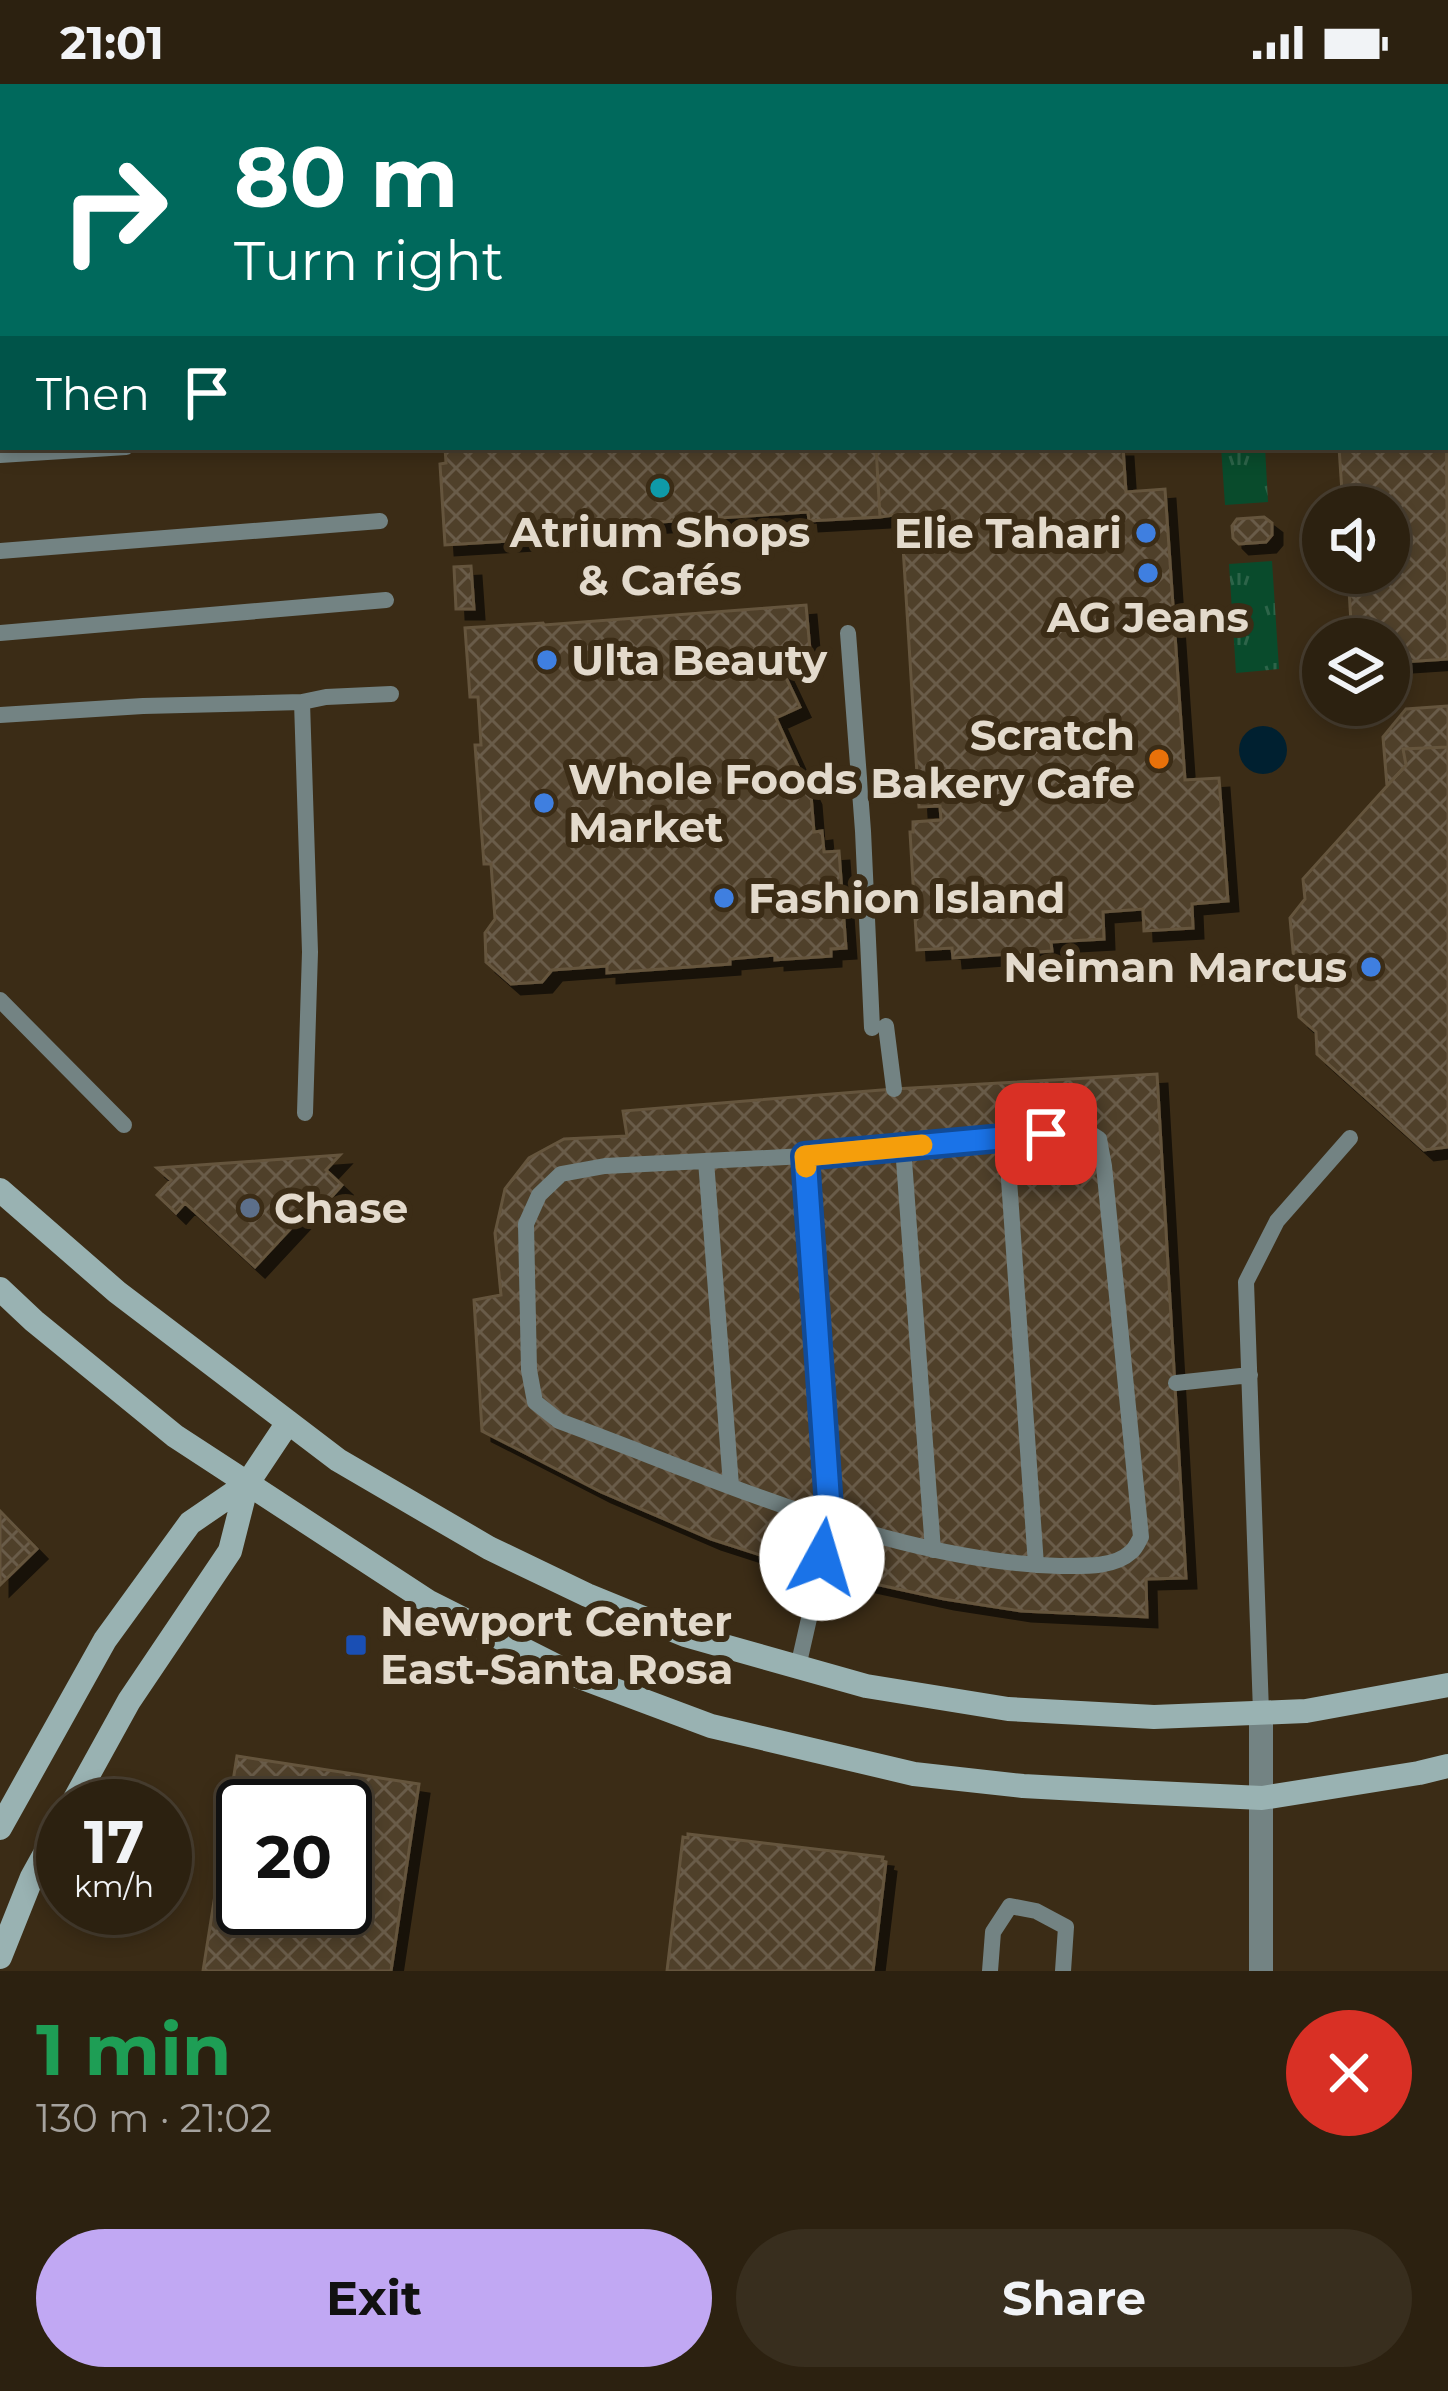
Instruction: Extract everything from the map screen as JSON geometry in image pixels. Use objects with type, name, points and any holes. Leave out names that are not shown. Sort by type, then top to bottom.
[{"type":"main road","points":[[0,1190],[117,1292],[338,1460],[489,1548],[685,1635],[866,1686],[1008,1708],[1154,1717],[1306,1711],[1448,1685]]},
{"type":"main road","points":[[0,1289],[175,1436],[429,1602],[572,1674],[711,1726],[914,1774],[1023,1786],[1262,1798],[1448,1766]]},
{"type":"main road","points":[[86,1779],[129,1701],[230,1551],[247,1484],[287,1424]]},
{"type":"main road","points":[[0,1828],[105,1640],[190,1523],[247,1484]]},
{"type":"main road","points":[[0,1960],[36,1870]]},
{"type":"street","points":[[1261,1712],[1262,1971]]},
{"type":"street","points":[[0,1960],[15,1971]]},
{"type":"lane","points":[[0,455],[79,450]]},
{"type":"lane","points":[[0,551],[380,521]]},
{"type":"lane","points":[[0,633],[386,600]]},
{"type":"lane","points":[[848,633],[879,1027],[894,1089]]},
{"type":"lane","points":[[0,715],[391,694]]},
{"type":"lane","points":[[302,702],[310,952],[305,1113]]},
{"type":"lane","points":[[0,1000],[124,1125]]},
{"type":"lane","points":[[1084,1130],[1099,1139],[1141,1537],[1131,1553],[1086,1566],[1036,1565],[934,1550],[830,1522],[560,1421],[535,1402],[526,1224],[539,1195],[561,1174],[605,1166],[805,1156],[1006,1137],[1084,1130]]},
{"type":"lane","points":[[1006,1137],[1036,1565]]},
{"type":"lane","points":[[1261,1712],[1246,1282],[1276,1221],[1350,1138]]},
{"type":"lane","points":[[903,1147],[934,1550]]},
{"type":"lane","points":[[798,1666],[830,1522],[805,1156]]},
{"type":"lane","points":[[706,1160],[731,1485]]},
{"type":"lane","points":[[1176,1383],[1250,1375]]},
{"type":"lane","points":[[990,1971],[992,1932],[1010,1906],[1036,1911],[1066,1927],[1063,1971]]},
{"type":"green space","points":[[1221,450],[1265,450],[1268,502],[1225,505]]},
{"type":"green space","points":[[1272,561],[1279,669],[1236,673],[1229,564]]},
{"type":"water","points":[[1263,726],[1280,733],[1287,750],[1280,767],[1263,774],[1246,767],[1239,750],[1246,733]]},
{"type":"building","name":"Atrium Shops & Cafés","points":[[445,450],[876,450],[880,517],[809,521],[808,512],[557,529],[557,538],[445,545],[440,464],[446,463]]},
{"type":"building","points":[[876,450],[1123,450],[1126,492],[1165,489],[1185,780],[1219,778],[1228,901],[1192,904],[1193,928],[1144,931],[1143,909],[1103,912],[1104,939],[1051,942],[1052,951],[953,958],[952,948],[917,950],[910,832],[913,822],[941,820],[940,806],[919,807],[901,514],[880,517]]},
{"type":"building","points":[[1339,450],[1447,450],[1448,659],[1410,662],[1410,618],[1351,618],[1349,594],[1410,594],[1410,486],[1342,486]]},
{"type":"building","points":[[1264,517],[1272,523],[1272,535],[1266,542],[1239,544],[1233,538],[1237,519]]},
{"type":"building","points":[[471,566],[474,609],[456,609],[454,567]]},
{"type":"building","points":[[806,605],[811,661],[779,663],[800,707],[776,718],[811,795],[814,832],[822,831],[824,852],[839,851],[846,948],[831,949],[831,956],[775,960],[775,955],[730,959],[730,964],[607,973],[607,966],[552,970],[542,982],[511,984],[486,962],[485,933],[495,919],[491,864],[484,864],[475,745],[481,745],[478,697],[470,697],[465,628]]},
{"type":"building","points":[[1448,706],[1448,747],[1403,749],[1406,765],[1387,786],[1383,737],[1392,726],[1410,726],[1410,709]]},
{"type":"building","name":"Neiman Marcus","points":[[1448,747],[1448,1147],[1424,1150],[1317,1054],[1316,1032],[1299,1017],[1290,918],[1305,899],[1303,879],[1406,765],[1403,749]]},
{"type":"building","points":[[1157,1074],[1186,1578],[1146,1579],[1147,1617],[1021,1611],[797,1567],[711,1539],[601,1492],[482,1431],[474,1300],[501,1295],[495,1233],[505,1189],[529,1158],[564,1139],[627,1136],[623,1111]]},
{"type":"building","name":"Chase","points":[[340,1155],[326,1170],[342,1185],[326,1203],[320,1197],[255,1267],[185,1203],[176,1213],[157,1195],[171,1180],[157,1168]]},
{"type":"building","points":[[0,1511],[37,1549],[0,1585]]},
{"type":"building","points":[[237,1756],[419,1784],[391,1971],[203,1971],[216,1889],[216,1935],[372,1935],[372,1779],[233,1779]]},
{"type":"building","points":[[683,1837],[883,1857],[873,1971],[667,1971]]},
{"type":"slow traffic","points":[[806,1167],[805,1156],[922,1145]]},
{"type":"place","name":"Atrium Shops & Cafés","points":[[660,488]]},
{"type":"place","name":"Elie Tahari","points":[[1146,533]]},
{"type":"place","name":"AG Jeans","points":[[1148,573]]},
{"type":"place","name":"Ulta Beauty","points":[[547,660]]},
{"type":"place","name":"Scratch Bakery Cafe","points":[[1159,759]]},
{"type":"place","name":"Whole Foods Market","points":[[544,803]]},
{"type":"place","name":"Fashion Island","points":[[724,898]]},
{"type":"place","name":"Neiman Marcus","points":[[1371,967]]},
{"type":"place","name":"Chase","points":[[250,1208]]},
{"type":"place","name":"Newport Center East-Santa Rosa","points":[[356,1645]]},
{"type":"route","points":[[822,1558],[830,1522],[805,1156],[1046,1134]]}]
